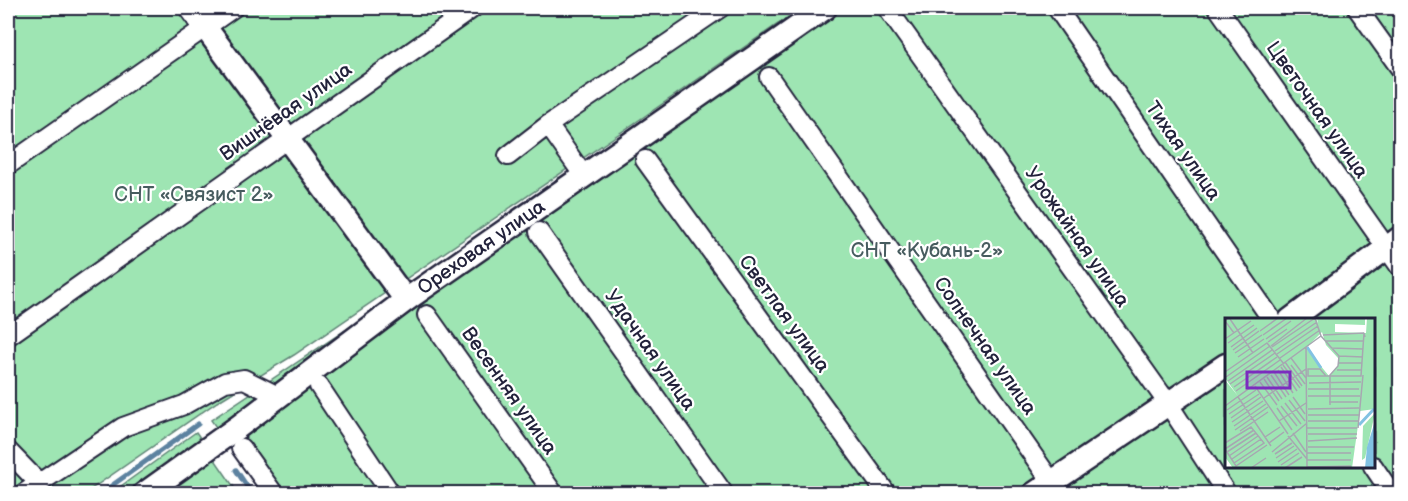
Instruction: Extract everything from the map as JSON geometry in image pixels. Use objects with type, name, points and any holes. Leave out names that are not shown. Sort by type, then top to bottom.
[{"type":"street","points":[[191,8],[406,300]]},
{"type":"street","points":[[8,165],[234,8]]},
{"type":"street","name":"Вишнёвая улица","points":[[8,336],[473,8]]},
{"type":"street","points":[[508,156],[548,125],[720,8]]},
{"type":"street","name":"Ореховая улица","points":[[144,494],[406,300],[825,8]]},
{"type":"street","name":"Урожайная улица","points":[[887,8],[1169,405],[1227,494]]},
{"type":"street","name":"Тихая улица","points":[[1058,8],[1271,318]]},
{"type":"street","name":"Цветочная улица","points":[[1218,8],[1394,243],[1401,267]]},
{"type":"street","points":[[1358,8],[1401,68]]},
{"type":"street","name":"Солнечная улица","points":[[769,77],[1049,489]]},
{"type":"street","points":[[548,125],[584,176]]},
{"type":"street","name":"Светлая улица","points":[[645,160],[887,494]]},
{"type":"street","name":"Удачная улица","points":[[539,232],[724,494]]},
{"type":"street","points":[[1293,318],[1394,243]]},
{"type":"street","name":"Весенняя улица","points":[[427,315],[554,494]]},
{"type":"street","points":[[1049,489],[1225,365]]},
{"type":"street","points":[[22,494],[123,427],[184,405],[225,382],[244,380],[278,396]]},
{"type":"street","points":[[319,386],[391,494]]},
{"type":"street","points":[[241,448],[274,494]]},
{"type":"street","points":[[8,451],[39,483]]},
{"type":"street","points":[[1374,468],[1392,494]]},
{"type":"green space","name":"СНТ «Связист 2»","points":[[8,8],[801,8],[294,355],[217,402],[84,494],[8,493]]},
{"type":"green space","name":"СНТ «Кубань-2»","points":[[812,8],[1400,8],[1400,493],[262,493],[211,420],[535,203]]},
{"type":"green space","points":[[196,432],[238,493],[110,494]]},
{"type":"waterway","points":[[100,494],[198,424]]},
{"type":"waterway","points":[[236,470],[252,494]]}]
